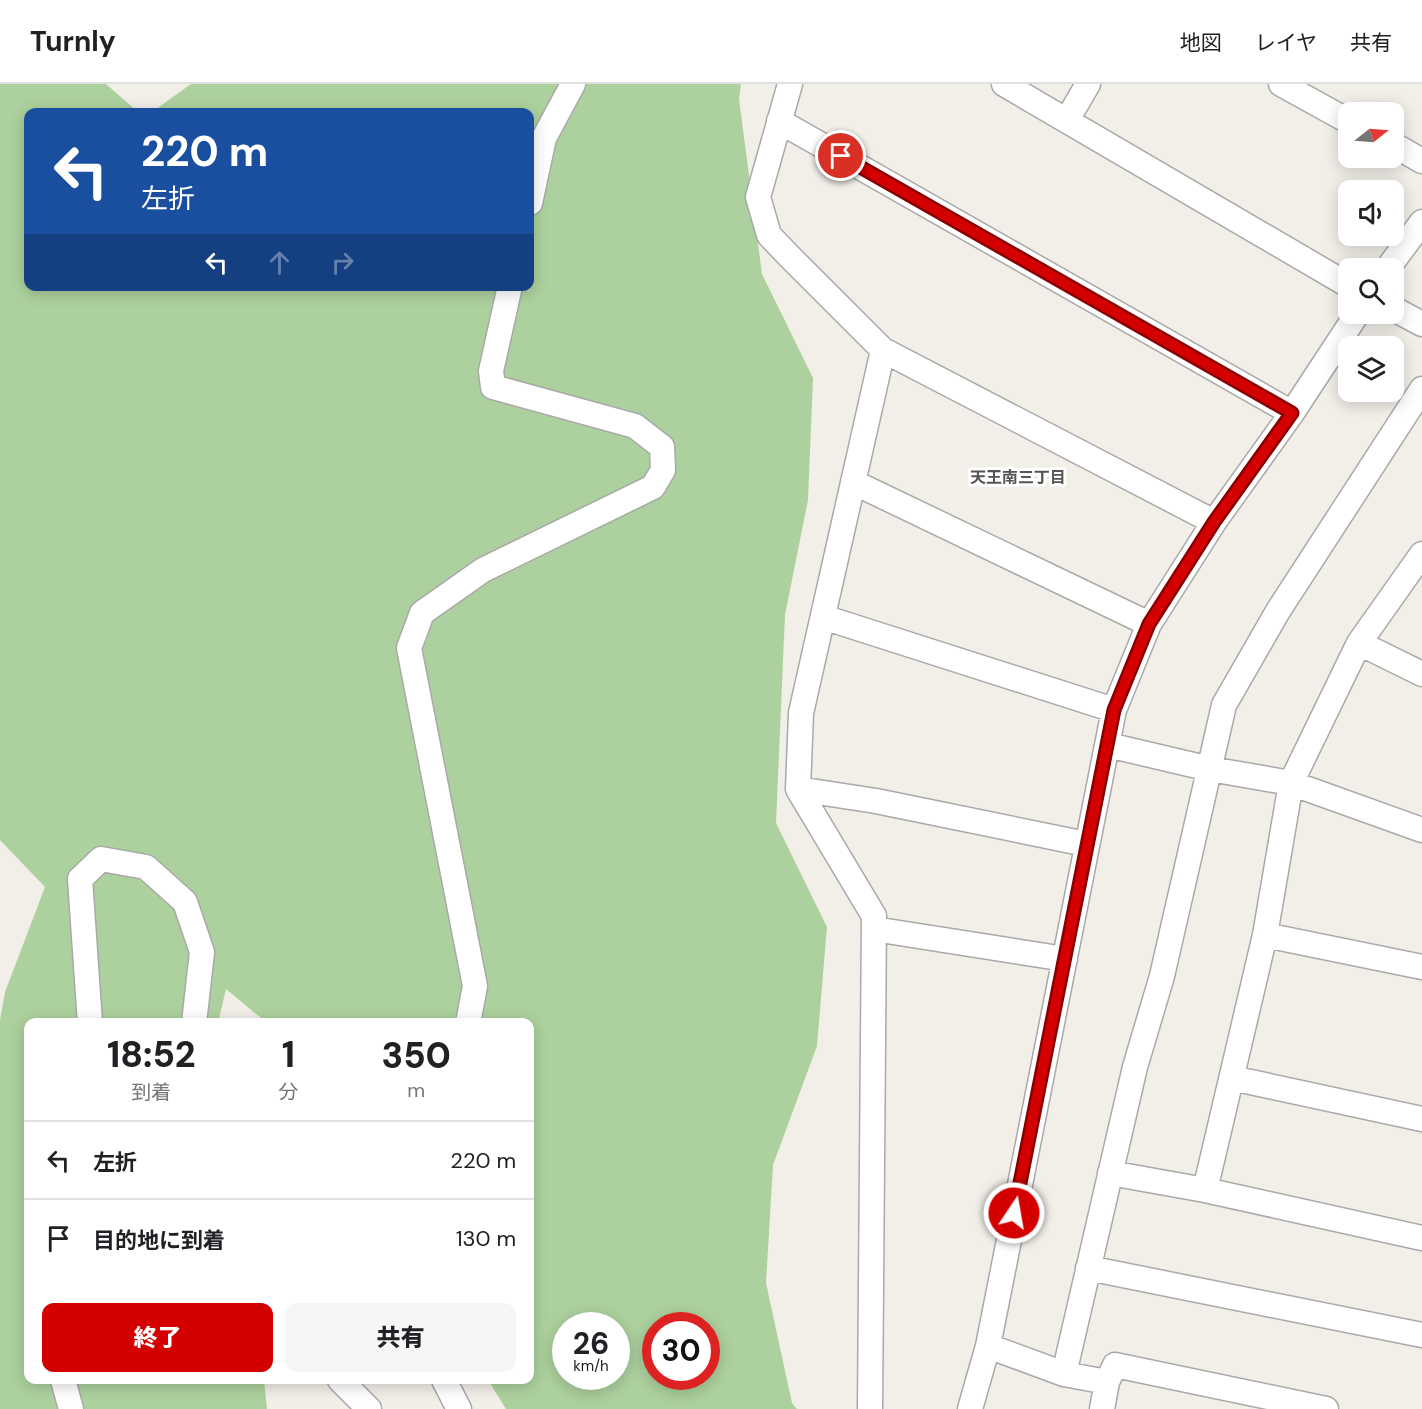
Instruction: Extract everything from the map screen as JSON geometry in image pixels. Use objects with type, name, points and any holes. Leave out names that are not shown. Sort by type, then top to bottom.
[{"type":"street","points":[[534,184],[544,138],[573,84]]},
{"type":"street","points":[[790,84],[758,197],[769,236],[883,350],[1214,522]]},
{"type":"street","points":[[1004,84],[1338,279]]},
{"type":"street","points":[[1067,120],[1088,84]]},
{"type":"street","points":[[1281,84],[1338,115]]},
{"type":"street","points":[[779,121],[1292,413]]},
{"type":"street","points":[[1404,151],[1422,161]]},
{"type":"street","points":[[1395,258],[1422,222]]},
{"type":"street","points":[[469,1018],[475,986],[409,648],[422,614],[483,570],[653,487],[663,470],[662,447],[635,426],[493,387],[491,371],[509,291]]},
{"type":"street","points":[[1404,314],[1422,324]]},
{"type":"street","points":[[970,1409],[988,1346],[1114,710],[1149,624],[1214,522],[1292,413],[1350,324]]},
{"type":"street","points":[[870,1409],[874,916],[860,889],[798,789],[801,713],[883,350]]},
{"type":"street","points":[[1064,1374],[1135,1067],[1162,976],[1224,705],[1278,611],[1422,389]]},
{"type":"street","points":[[853,482],[1149,624]]},
{"type":"street","points":[[1205,1190],[1265,935],[1291,783],[1359,643],[1422,554]]},
{"type":"street","points":[[823,617],[1114,710]]},
{"type":"street","points":[[1359,643],[1422,674]]},
{"type":"street","points":[[1108,745],[1210,769],[1291,783],[1422,830]]},
{"type":"street","points":[[798,789],[876,801],[1086,844]]},
{"type":"street","points":[[90,1018],[80,879],[101,859],[146,867],[185,902],[202,952],[195,1018]]},
{"type":"street","points":[[874,929],[1065,959]]},
{"type":"street","points":[[1265,935],[1422,967]]},
{"type":"street","points":[[1232,1078],[1422,1119]]},
{"type":"street","points":[[1110,1173],[1205,1190],[1422,1238]]},
{"type":"street","points":[[1088,1268],[1422,1335]]},
{"type":"street","points":[[988,1346],[1064,1374],[1107,1382]]},
{"type":"street","points":[[1102,1409],[1107,1382],[1115,1365],[1326,1409]]},
{"type":"street","points":[[64,1384],[72,1409]]},
{"type":"street","points":[[344,1384],[369,1409]]},
{"type":"street","points":[[446,1384],[459,1409]]},
{"type":"green space","points":[[0,84],[106,84],[133,108],[24,108],[24,291],[534,291],[534,108],[158,108],[191,84],[741,84],[739,99],[762,274],[813,378],[808,500],[785,615],[776,823],[827,927],[817,1046],[773,1165],[766,1283],[792,1403],[797,1409],[506,1409],[490,1384],[534,1384],[534,1018],[261,1018],[226,989],[219,1018],[24,1018],[24,1384],[264,1384],[267,1409],[0,1409],[0,1020],[5,992],[45,887],[0,840]]},
{"type":"district","name":"天王南三丁目","points":[[1018,477]]},
{"type":"route","points":[[841,156],[1292,413],[1214,522],[1149,624],[1114,710],[1014,1213]]}]
